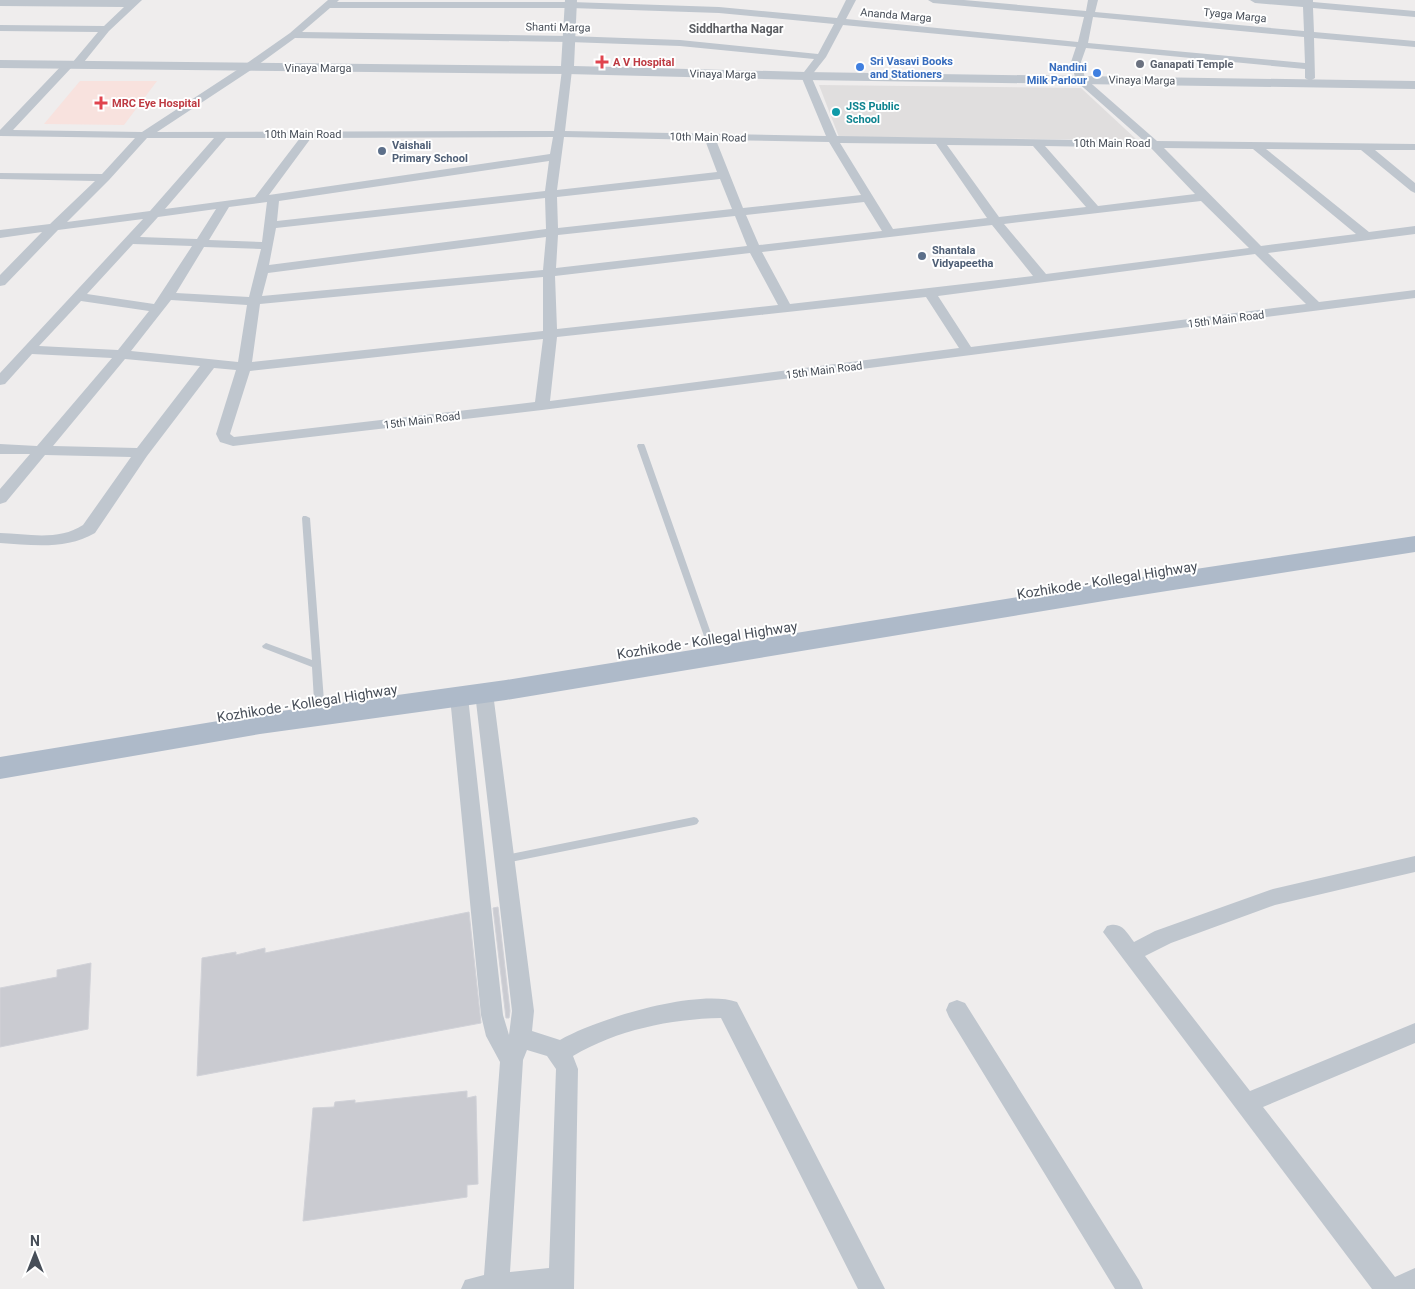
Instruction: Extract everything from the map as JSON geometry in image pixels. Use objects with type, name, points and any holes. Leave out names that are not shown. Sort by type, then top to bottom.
[{"type":"main road","name":"Kozhikode - Kollegal Highway","points":[[0,753],[709,639],[1415,534]]},
{"type":"main road","points":[[0,768],[260,724],[471,695],[1116,590],[1415,544]]},
{"type":"street","points":[[851,0],[821,57],[806,76],[832,138],[889,233]]},
{"type":"street","name":"Tyaga Marga","points":[[933,0],[1415,44]]},
{"type":"street","points":[[1093,0],[1076,62],[1080,79],[1153,143],[1204,197],[1316,308]]},
{"type":"street","points":[[1255,0],[1309,2],[1415,14]]},
{"type":"street","points":[[0,3],[135,2]]},
{"type":"street","points":[[2,133],[135,2]]},
{"type":"street","points":[[1309,2],[1310,83]]},
{"type":"street","points":[[0,282],[105,178],[144,135],[247,68],[293,35],[331,3]]},
{"type":"street","name":"Ananda Marga","points":[[331,3],[571,3],[719,10],[838,23],[1311,67]]},
{"type":"street","points":[[542,406],[550,335],[551,193],[567,70],[571,3]]},
{"type":"street","points":[[0,28],[106,29]]},
{"type":"street","name":"Shanti Marga","points":[[293,35],[569,39],[704,44],[821,57]]},
{"type":"street","name":"Vinaya Marga","points":[[0,64],[567,70],[806,76],[1415,85]]},
{"type":"street","name":"10th Main Road","points":[[2,133],[144,135],[560,134],[832,138],[1036,144],[1153,143],[1415,147]]},
{"type":"street","points":[[0,380],[154,214],[224,134]]},
{"type":"street","points":[[258,200],[308,135]]},
{"type":"street","points":[[709,136],[738,213],[754,249],[785,307]]},
{"type":"street","points":[[939,141],[996,222],[1042,278]]},
{"type":"street","points":[[1036,144],[1096,211]]},
{"type":"street","points":[[1255,145],[1366,236]]},
{"type":"street","points":[[1363,146],[1415,189]]},
{"type":"street","points":[[0,234],[273,198],[556,157]]},
{"type":"street","points":[[271,225],[723,175]]},
{"type":"street","points":[[0,176],[105,178]]},
{"type":"street","points":[[166,296],[254,301],[549,273],[1204,197]]},
{"type":"street","points":[[244,367],[254,301],[268,246],[273,198]]},
{"type":"street","points":[[261,270],[552,232],[869,198]]},
{"type":"street","points":[[0,499],[157,308],[202,243],[226,203]]},
{"type":"street","points":[[29,350],[121,354],[244,367],[550,335],[785,307],[930,293],[1415,230]]},
{"type":"street","points":[[130,240],[268,246]]},
{"type":"street","points":[[930,293],[968,352]]},
{"type":"street","name":"15th Main Road","points":[[244,367],[223,434],[226,439],[233,442],[542,406],[1415,294]]},
{"type":"street","points":[[77,297],[157,308]]},
{"type":"street","points":[[0,538],[59,540],[84,534],[141,453],[210,363]]},
{"type":"street","points":[[0,449],[141,453]]},
{"type":"street","points":[[471,695],[492,1015],[497,1036],[515,1049],[554,1047],[560,1052],[567,1069],[561,1285],[489,1288],[515,1049],[524,1010],[505,859],[471,695]]},
{"type":"street","points":[[1131,953],[1163,938],[1273,897],[1415,864]]},
{"type":"street","points":[[1114,932],[1388,1289]]},
{"type":"street","points":[[560,1052],[584,1037],[624,1022],[708,1008],[729,1009],[868,1288]]},
{"type":"street","points":[[957,1010],[1130,1289]]},
{"type":"street","points":[[1246,1103],[1415,1034]]},
{"type":"street","points":[[1399,1289],[1415,1281]]},
{"type":"lane","points":[[640,446],[709,639]]},
{"type":"lane","points":[[306,518],[319,701]]},
{"type":"lane","points":[[266,646],[316,665]]},
{"type":"lane","points":[[505,859],[694,821]]},
{"type":"shaded area","name":"MRC Eye Hospital","points":[[80,81],[157,81],[124,125],[44,124]]},
{"type":"shaded area","points":[[819,85],[1081,88],[1137,140],[839,137]]},
{"type":"building","points":[[498,907],[510,1011],[509,1018],[506,1018],[493,908]]},
{"type":"building","points":[[469,912],[481,1023],[197,1076],[202,958],[236,952],[236,955],[265,948],[265,953]]},
{"type":"building","points":[[91,963],[88,1029],[0,1047],[0,988],[57,977],[57,970]]},
{"type":"building","points":[[467,1091],[467,1098],[476,1096],[478,1184],[467,1185],[467,1197],[303,1221],[313,1108],[334,1107],[335,1102],[355,1100],[355,1103]]},
{"type":"place","name":"A V Hospital","points":[[602,62]]},
{"type":"place","name":"Ganapati Temple","points":[[1140,64]]},
{"type":"place","name":"Sri Vasavi Books and Stationers","points":[[860,67]]},
{"type":"place","name":"Nandini Milk Parlour","points":[[1097,73]]},
{"type":"place","name":"MRC Eye Hospital","points":[[101,103]]},
{"type":"place","name":"JSS Public School","points":[[836,112]]},
{"type":"place","name":"Vaishali Primary School","points":[[382,151]]},
{"type":"place","name":"Shantala Vidyapeetha","points":[[922,256]]},
{"type":"district","name":"Siddhartha Nagar","points":[[736,29]]}]
